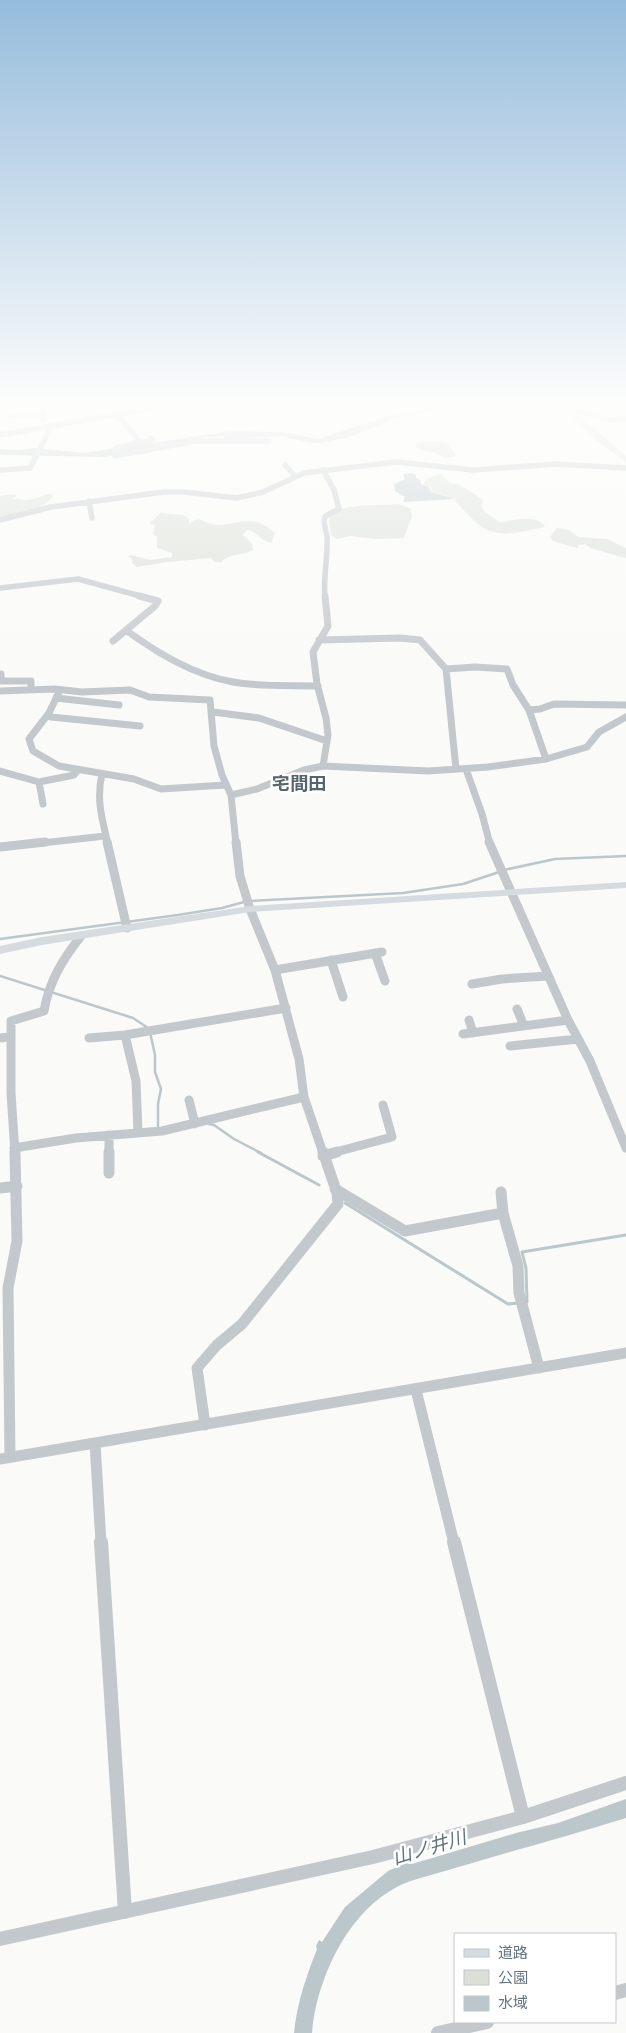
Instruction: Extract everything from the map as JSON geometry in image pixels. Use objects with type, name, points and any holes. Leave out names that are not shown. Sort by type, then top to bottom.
[{"type":"street","points":[[0,520],[42,508],[89,500],[132,496]]},
{"type":"street","points":[[210,496],[231,498],[243,496]]},
{"type":"street","points":[[323,766],[327,741],[326,718],[318,686],[314,652],[328,626],[323,580],[327,567],[325,552],[327,538],[324,521],[326,516],[339,509],[336,496]]},
{"type":"street","points":[[89,500],[92,518]]},
{"type":"street","points":[[0,588],[78,579],[158,601],[155,606],[127,631],[112,641]]},
{"type":"street","points":[[127,631],[177,664],[222,680],[252,684],[318,686]]},
{"type":"street","points":[[319,640],[400,638],[420,640],[446,669],[456,770]]},
{"type":"street","points":[[446,669],[475,667],[507,669],[513,685],[529,710],[546,759]]},
{"type":"street","points":[[1,674],[1,681],[31,681],[31,690]]},
{"type":"street","points":[[60,690],[49,713],[29,739],[33,751],[48,761],[59,766],[78,770],[134,779],[161,789],[225,785]]},
{"type":"street","points":[[0,691],[60,690],[82,692],[130,690],[149,697],[210,700],[213,712],[213,740],[225,785],[231,795],[240,876],[248,904],[275,970],[299,1059],[304,1097],[335,1189],[338,1204],[242,1324],[217,1345],[197,1368],[205,1425]]},
{"type":"street","points":[[56,698],[119,705]]},
{"type":"street","points":[[529,710],[540,709],[554,704],[626,705]]},
{"type":"street","points":[[213,712],[259,718],[327,741]]},
{"type":"street","points":[[51,717],[140,726]]},
{"type":"street","points":[[231,795],[258,789],[304,770],[323,766],[428,771],[466,769],[546,759],[578,751],[586,747],[598,732],[626,717]]},
{"type":"street","points":[[466,769],[482,814],[491,849],[568,1020],[622,1128],[626,1148]]},
{"type":"street","points":[[0,771],[40,782],[53,781],[64,776],[74,775],[78,770]]},
{"type":"street","points":[[102,774],[98,790],[100,811],[127,928]]},
{"type":"street","points":[[40,782],[43,804]]},
{"type":"street","points":[[0,847],[105,836]]},
{"type":"street","points":[[0,950],[127,928],[248,904],[626,885]]},
{"type":"street","points":[[81,936],[61,962],[46,992],[44,1010],[35,1016],[11,1021],[17,1241],[8,1288],[5,1458],[626,1353]]},
{"type":"street","points":[[275,970],[379,953],[386,977]]},
{"type":"street","points":[[331,960],[343,997]]},
{"type":"street","points":[[472,984],[502,979],[548,976]]},
{"type":"street","points":[[89,1038],[125,1035],[286,1008]]},
{"type":"street","points":[[517,1009],[524,1026]]},
{"type":"street","points":[[469,1020],[473,1032]]},
{"type":"street","points":[[463,1034],[568,1020]]},
{"type":"street","points":[[125,1035],[136,1081],[138,1132]]},
{"type":"street","points":[[0,1038],[11,1037]]},
{"type":"street","points":[[510,1046],[578,1038]]},
{"type":"street","points":[[14,1148],[109,1135],[162,1131],[304,1097]]},
{"type":"street","points":[[189,1100],[196,1124]]},
{"type":"street","points":[[323,1156],[392,1137],[383,1105]]},
{"type":"street","points":[[109,1135],[109,1173]]},
{"type":"street","points":[[0,1188],[17,1186]]},
{"type":"street","points":[[335,1189],[405,1231],[503,1213]]},
{"type":"street","points":[[501,1192],[503,1213],[518,1266],[520,1293],[540,1368]]},
{"type":"street","points":[[416,1390],[522,1816]]},
{"type":"street","points":[[95,1444],[125,1912]]},
{"type":"street","points":[[0,1939],[373,1856],[522,1816],[626,1783]]},
{"type":"street","points":[[438,2033],[483,2023]]},
{"type":"green space","points":[[0,496],[16,496],[13,499],[24,500],[43,496],[53,497],[40,508],[0,518]]},
{"type":"green space","points":[[446,496],[477,496],[484,500],[481,506],[485,512],[499,522],[530,519],[541,522],[545,527],[510,533],[492,532],[484,529],[474,520],[454,500],[457,499]]},
{"type":"green space","points":[[398,504],[410,508],[412,516],[404,538],[375,539],[350,536],[337,539],[331,535],[330,517],[337,511],[344,508]]},
{"type":"green space","points":[[160,513],[183,515],[189,519],[189,523],[198,519],[217,525],[249,521],[256,522],[275,533],[271,543],[247,530],[242,535],[251,543],[253,550],[228,557],[221,562],[215,562],[211,558],[137,567],[128,556],[131,555],[150,560],[172,557],[172,553],[157,548],[157,537],[153,534],[155,525],[149,524]]},
{"type":"green space","points":[[557,528],[569,530],[578,537],[607,539],[626,548],[626,558],[590,548],[585,544],[579,545],[577,548],[553,541],[550,537]]},
{"type":"water","points":[[403,496],[444,496],[455,499],[403,502],[405,497]]},
{"type":"water","points":[[626,1799],[626,1818],[421,1878],[405,1883],[390,1891],[359,1917],[336,1953],[320,1993],[312,2033],[294,2033],[300,2001],[319,1940],[322,1942],[345,1907],[388,1871],[408,1862],[408,1860],[412,1859],[412,1864],[516,1833],[558,1823]]},
{"type":"waterway","points":[[504,870],[555,859],[626,856]]},
{"type":"waterway","points":[[250,901],[403,893],[463,884],[499,872]]},
{"type":"waterway","points":[[0,939],[178,915],[222,908],[244,902]]},
{"type":"waterway","points":[[0,976],[133,1018],[148,1028]]},
{"type":"waterway","points":[[150,1032],[155,1055],[155,1072],[161,1089],[158,1104],[158,1126]]},
{"type":"waterway","points":[[209,1124],[214,1125],[234,1139],[261,1153]]},
{"type":"waterway","points":[[258,1152],[319,1185]]},
{"type":"waterway","points":[[345,1203],[508,1304],[518,1303]]},
{"type":"waterway","points":[[527,1302],[526,1268],[522,1252],[626,1235]]},
{"type":"district","name":"宅間田","points":[[299,784]]},
{"type":"water label","name":"山ノ井川","points":[[429,1847]]}]
